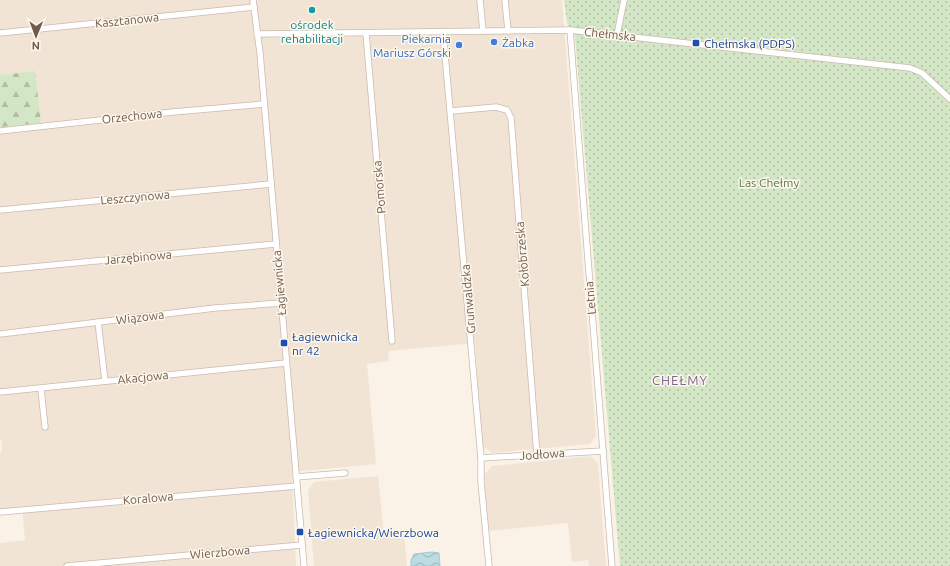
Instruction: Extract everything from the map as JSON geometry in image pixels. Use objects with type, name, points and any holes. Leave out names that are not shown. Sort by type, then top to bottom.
[{"type":"street","name":"Łagiewnicka","points":[[253,0],[258,34],[304,566]]},
{"type":"street","points":[[480,0],[483,31]]},
{"type":"street","points":[[505,0],[508,31]]},
{"type":"street","points":[[617,35],[624,0]]},
{"type":"street","name":"Kasztanowa","points":[[0,33],[254,7]]},
{"type":"street","name":"Chełmska","points":[[258,34],[570,30],[910,68],[922,73],[950,99]]},
{"type":"street","name":"Letnia","points":[[570,30],[612,566]]},
{"type":"street","name":"Pomorska","points":[[366,32],[392,341]]},
{"type":"street","name":"Grunwaldzka","points":[[443,32],[481,458],[480,482],[489,566]]},
{"type":"street","name":"Orzechowa","points":[[0,131],[173,112],[264,104]]},
{"type":"street","name":"Kołobrzeska","points":[[451,111],[496,108],[507,110],[511,118],[537,455]]},
{"type":"street","name":"Leszczynowa","points":[[0,210],[271,184]]},
{"type":"street","name":"Jarzębinowa","points":[[0,270],[276,244]]},
{"type":"street","name":"Wiązowa","points":[[0,334],[215,308],[281,302]]},
{"type":"street","points":[[98,322],[105,381]]},
{"type":"street","name":"Akacjowa","points":[[0,392],[286,363]]},
{"type":"street","points":[[41,388],[45,427]]},
{"type":"street","name":"Jodłowa","points":[[481,458],[603,451]]},
{"type":"street","points":[[296,477],[345,473]]},
{"type":"street","name":"Koralowa","points":[[0,512],[297,486]]},
{"type":"street","name":"Wierzbowa","points":[[67,566],[302,545]]},
{"type":"shaded area","points":[[0,0],[562,0],[596,436],[590,444],[492,453],[482,445],[475,343],[388,351],[389,361],[367,364],[376,464],[292,472],[296,566],[0,566],[0,543],[25,540],[22,507],[0,510],[0,452],[2,452],[2,440],[0,440]]},
{"type":"shaded area","points":[[591,456],[598,464],[606,566],[589,566],[588,560],[572,562],[568,523],[488,531],[484,475],[492,466]]},
{"type":"shaded area","points":[[378,476],[384,536],[404,534],[407,566],[314,566],[308,491],[314,482]]},
{"type":"green space","name":"Las Chełmy","points":[[564,0],[950,0],[950,566],[620,566],[575,37],[567,23]]},
{"type":"green space","points":[[35,71],[41,123],[0,127],[0,75]]},
{"type":"water","points":[[432,552],[439,553],[440,566],[411,566],[411,560],[414,554]]},
{"type":"place","name":"ośrodek rehabilitacji","points":[[312,10]]},
{"type":"place","name":"Żabka","points":[[494,42]]},
{"type":"place","name":"Chełmska (PDPS)","points":[[696,43]]},
{"type":"place","name":"Piekarnia Mariusz Górski","points":[[459,45]]},
{"type":"place","name":"Łagiewnicka nr 42","points":[[284,343]]},
{"type":"place","name":"Łagiewnicka/Wierzbowa","points":[[300,532]]},
{"type":"district","name":"CHEŁMY","points":[[680,380]]}]
